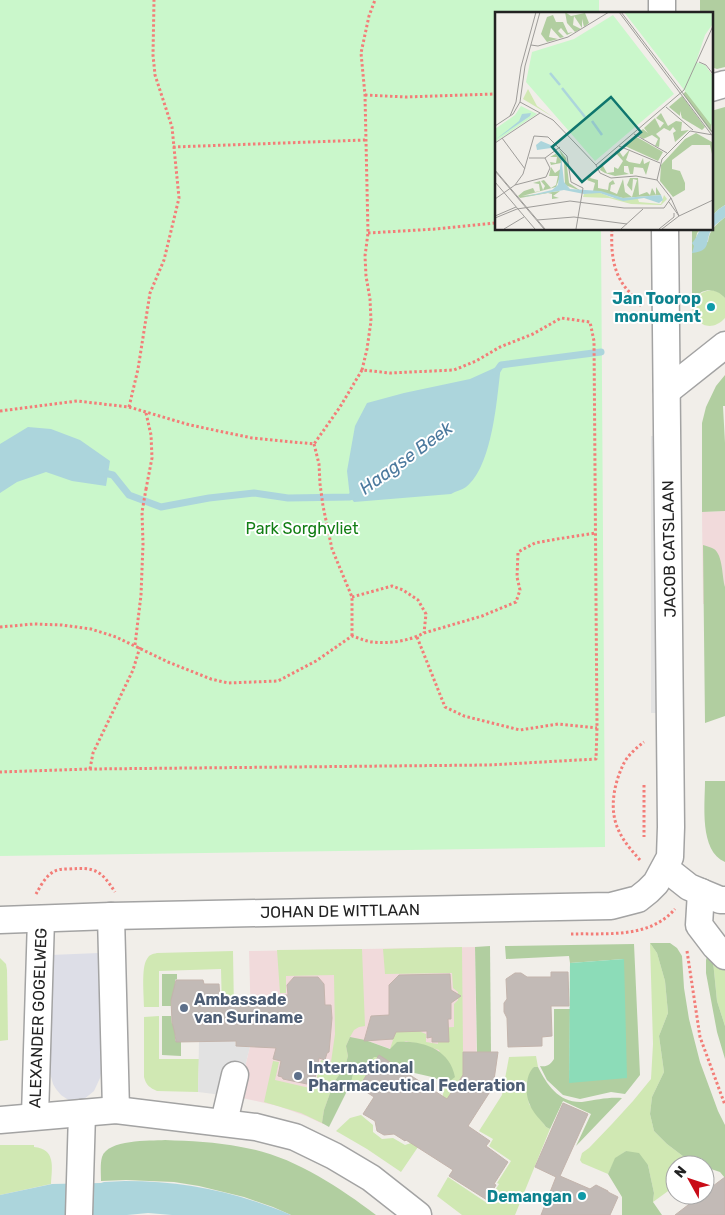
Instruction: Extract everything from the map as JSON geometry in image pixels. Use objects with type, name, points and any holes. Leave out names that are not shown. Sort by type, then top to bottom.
[{"type":"street","points":[[712,88],[725,84]]},
{"type":"street","name":"JACOB CATSLAAN","points":[[665,230],[672,827],[670,858],[665,868]]},
{"type":"street","points":[[667,392],[725,346]]},
{"type":"street","points":[[665,868],[689,887],[713,896],[699,925],[725,956]]},
{"type":"street","name":"JOHAN DE WITTLAAN","points":[[0,920],[38,909],[114,905],[611,906],[638,899],[648,892],[665,868]]},
{"type":"street","points":[[114,905],[116,1110]]},
{"type":"street","name":"ALEXANDER GOGELWEG","points":[[34,1116],[38,909]]},
{"type":"street","points":[[224,1122],[235,1075]]},
{"type":"street","points":[[0,1120],[116,1110],[256,1127],[295,1137],[334,1156],[371,1178],[418,1215]]},
{"type":"street","points":[[80,1215],[82,1113]]},
{"type":"path","points":[[129,407],[138,369],[150,293],[164,260],[178,198],[172,127],[155,75],[153,55],[154,0]]},
{"type":"path","points":[[352,636],[352,597],[332,549],[322,506],[319,464],[314,444],[340,407],[362,370],[372,321],[365,256],[368,233],[365,95],[361,53],[369,16],[375,0]]},
{"type":"path","points":[[365,95],[405,97],[495,94]]},
{"type":"path","points":[[173,147],[365,140]]},
{"type":"path","points":[[368,233],[436,229],[495,222]]},
{"type":"path","points":[[612,230],[612,256],[617,272],[624,285],[641,306]]},
{"type":"path","points":[[0,772],[90,768],[489,765],[596,759],[594,342],[590,322],[561,318],[533,334],[500,347],[476,361],[454,370],[390,373],[362,370]]},
{"type":"path","points":[[0,411],[77,401],[129,407],[190,426],[252,438],[314,444]]},
{"type":"path","points":[[135,645],[141,595],[142,512],[152,458],[151,435],[146,413]]},
{"type":"path","points":[[352,636],[371,642],[389,643],[417,637],[424,633],[482,616],[516,602],[520,590],[517,577],[518,552],[535,543],[557,538],[596,534]]},
{"type":"path","points":[[352,597],[392,586],[403,590],[418,600],[426,614],[424,633]]},
{"type":"path","points":[[0,627],[34,624],[91,628],[140,647],[168,662],[211,679],[228,683],[278,681],[316,661],[352,636]]},
{"type":"path","points":[[417,637],[445,707],[464,716],[520,730],[558,724],[597,728]]},
{"type":"path","points":[[90,768],[92,753],[133,670],[140,647]]},
{"type":"path","points":[[640,860],[626,844],[618,829],[613,813],[617,782],[624,764],[644,742]]},
{"type":"path","points":[[38,909],[44,881],[53,872],[80,868],[90,868],[98,872],[105,879],[114,905]]},
{"type":"path","points":[[686,943],[700,1037],[725,1105]]},
{"type":"shaded area","points":[[651,436],[658,436],[660,713],[651,713]]},
{"type":"shaded area","points":[[725,511],[725,603],[703,604],[702,512]]},
{"type":"shaded area","points":[[475,947],[477,1079],[365,1040],[323,1124],[278,1106],[238,1097],[250,1046],[249,951]]},
{"type":"shaded area","points":[[99,953],[102,1069],[94,1091],[83,1100],[70,1101],[56,1089],[50,1073],[50,955]]},
{"type":"shaded area","points":[[236,1033],[235,1045],[250,1046],[238,1097],[198,1092],[199,1042],[204,1042],[204,1037]]},
{"type":"green space","name":"Park Sorghvliet","points":[[0,0],[599,0],[599,12],[495,12],[495,230],[601,230],[605,847],[0,856]]},
{"type":"green space","points":[[700,0],[725,0],[725,67],[717,69],[712,67],[712,12],[700,12]]},
{"type":"green space","points":[[725,107],[725,205],[712,216],[712,111]]},
{"type":"green space","points":[[725,217],[725,298],[711,290],[699,294],[692,305],[692,230],[700,230],[697,233],[696,239],[708,242],[711,231]]},
{"type":"green space","points":[[712,290],[721,293],[725,298],[725,318],[716,325],[707,326],[694,316],[692,308],[694,300],[700,294]]},
{"type":"green space","points":[[725,375],[725,406],[723,406],[725,511],[702,512],[702,423],[706,407],[716,386]]},
{"type":"green space","points":[[703,545],[717,552],[722,566],[725,587],[725,716],[705,723]]},
{"type":"green space","points":[[705,781],[725,781],[725,862],[711,848],[707,838],[704,814]]},
{"type":"green space","points":[[650,943],[657,953],[665,981],[668,1013],[659,1036],[664,1072],[652,1097],[650,1114],[654,1131],[681,1155],[665,1155],[665,1193],[653,1202],[654,1193],[648,1165],[626,1151],[616,1158],[608,1174],[582,1163],[580,1160],[582,1153],[612,1124],[651,1079],[653,1044]]},
{"type":"green space","points":[[650,943],[670,943],[677,948],[682,956],[684,988],[689,1019],[700,1062],[725,1125],[725,1178],[720,1172],[715,1170],[715,1155],[681,1155],[654,1131],[650,1114],[652,1097],[664,1072],[659,1036],[668,1013],[665,981],[657,953]]},
{"type":"green space","points":[[634,944],[640,1075],[625,1094],[611,1092],[580,1099],[563,1095],[547,1080],[540,1066],[548,1065],[554,1059],[554,1009],[570,1009],[569,1083],[624,959],[570,963],[569,956],[506,959],[505,946]]},
{"type":"green space","points":[[490,946],[491,1052],[477,1052],[475,947]]},
{"type":"green space","points":[[462,947],[464,1074],[439,1116],[445,1083],[450,1081],[439,1050],[406,1041],[390,1049],[393,1040],[387,1038],[387,1028],[419,1028],[421,1032],[426,1034],[426,1042],[438,1044],[438,1028],[454,1027],[454,1004],[458,1000],[458,992],[453,988],[452,973],[385,974],[383,949]]},
{"type":"green space","points":[[362,949],[365,1026],[354,1030],[346,1046],[348,1056],[345,1067],[334,1082],[324,1110],[322,1123],[301,1113],[264,1102],[273,1061],[279,1062],[275,1080],[314,1089],[321,1060],[331,1062],[335,1034],[334,975],[286,976],[286,993],[280,993],[277,950]]},
{"type":"green space","points":[[233,951],[234,1010],[222,1010],[221,969],[159,971],[159,1007],[144,1007],[144,968],[147,959],[151,955],[157,953]]},
{"type":"green space","points":[[708,953],[713,961],[717,1001],[725,1026],[725,1059],[717,1032],[706,973]]},
{"type":"green space","points":[[0,958],[6,964],[7,970],[8,1040],[0,1041]]},
{"type":"green space","points":[[624,959],[627,1078],[569,1083],[570,963]]},
{"type":"green space","points":[[713,961],[725,965],[725,1026],[717,1001]]},
{"type":"green space","points":[[162,974],[177,974],[175,997],[171,1000],[171,1006],[162,1006]]},
{"type":"green space","points":[[159,1016],[159,1059],[199,1059],[198,1092],[157,1091],[146,1082],[144,1077],[144,1017]]},
{"type":"green space","points":[[162,1016],[171,1016],[172,1024],[175,1024],[175,1040],[181,1042],[181,1056],[162,1055]]},
{"type":"green space","points":[[350,1037],[390,1049],[397,1042],[416,1043],[434,1048],[447,1059],[455,1077],[445,1083],[432,1077],[410,1072],[400,1078],[381,1057],[374,1057],[369,1063],[360,1065],[353,1074],[351,1083],[329,1127],[322,1123],[324,1110],[334,1082],[345,1067],[348,1056],[346,1046]]},
{"type":"green space","points":[[374,1056],[381,1057],[410,1072],[402,1085],[367,1074],[359,1087],[351,1083],[353,1074],[360,1065],[369,1063]]},
{"type":"green space","points":[[536,1056],[538,1067],[534,1067],[526,1083],[529,1104],[546,1127],[550,1129],[515,1215],[462,1215],[437,1196],[448,1177],[487,1203],[511,1161],[489,1146],[493,1139],[479,1131],[502,1095],[509,1057]]},
{"type":"green space","points":[[534,1067],[538,1067],[545,1080],[555,1092],[574,1102],[622,1098],[576,1146],[591,1114],[563,1101],[550,1129],[546,1127],[531,1108],[527,1096],[527,1080]]},
{"type":"green space","points":[[361,1115],[373,1125],[373,1132],[382,1139],[393,1138],[405,1145],[414,1142],[437,1119],[401,1172],[336,1131],[350,1118]]},
{"type":"green space","points":[[165,1140],[232,1145],[278,1157],[329,1182],[376,1215],[291,1215],[244,1197],[199,1186],[174,1182],[101,1181],[102,1157],[112,1147],[130,1142]]},
{"type":"green space","points":[[0,1145],[34,1145],[34,1147],[46,1151],[52,1165],[51,1184],[0,1195]]},
{"type":"green space","points":[[626,1151],[639,1153],[648,1165],[654,1193],[653,1202],[662,1215],[622,1215],[622,1197],[608,1174],[615,1158]]},
{"type":"water","points":[[725,205],[725,217],[712,229],[712,216]]},
{"type":"water","points":[[712,230],[703,250],[692,253],[694,246],[692,243],[700,231]]},
{"type":"water","points":[[501,365],[488,448],[475,477],[466,487],[451,494],[354,502],[350,497],[347,471],[355,426],[367,403],[470,379]]},
{"type":"water","points":[[28,427],[51,429],[80,440],[110,461],[106,486],[72,481],[46,472],[17,482],[0,493],[0,444]]},
{"type":"water","points":[[125,1181],[168,1183],[210,1189],[251,1200],[291,1215],[172,1215],[148,1213],[127,1215],[0,1215],[0,1195],[52,1184]]},
{"type":"building","points":[[551,972],[568,972],[569,1006],[551,1006],[552,1036],[542,1037],[542,1046],[508,1047],[507,1018],[504,1012],[504,1003],[507,999],[506,979],[515,973],[521,973],[527,977],[551,977]]},
{"type":"building","points":[[450,974],[451,990],[461,996],[451,1003],[451,1019],[448,1019],[449,1042],[432,1042],[432,1037],[427,1038],[427,1031],[396,1032],[393,1039],[364,1041],[371,1016],[389,1015],[389,985],[399,975]]},
{"type":"building","points":[[294,977],[318,977],[324,984],[325,1005],[331,1005],[332,1018],[329,1052],[325,1060],[319,1058],[314,1084],[283,1079],[278,1076],[281,1061],[273,1059],[276,1048],[236,1046],[236,1041],[176,1042],[172,1022],[171,1000],[176,980],[203,980],[204,984],[219,984],[220,999],[280,999],[280,995],[288,995],[287,985]]},
{"type":"building","points":[[463,1052],[498,1052],[493,1087],[468,1126],[490,1141],[486,1146],[508,1162],[494,1184],[496,1185],[487,1200],[449,1176],[453,1170],[406,1140],[394,1134],[384,1135],[377,1131],[375,1121],[363,1114],[374,1097],[359,1087],[379,1055],[447,1099],[463,1075]]},
{"type":"building","points":[[563,1103],[588,1114],[560,1176],[590,1189],[596,1185],[618,1197],[610,1215],[541,1215],[556,1177],[535,1167]]},
{"type":"building","points":[[725,1177],[725,1215],[675,1215],[688,1205],[715,1205],[715,1184]]},
{"type":"waterway","name":"Haagse Beek","points":[[496,372],[501,365],[601,352]]},
{"type":"waterway","name":"Haagse Beek","points":[[100,472],[113,475],[129,495],[161,507],[209,498],[254,493],[288,498],[350,497],[357,493]]},
{"type":"place","name":"Jan Toorop monument","points":[[711,307]]},
{"type":"place","name":"Ambassade van Suriname","points":[[184,1008]]},
{"type":"place","name":"International Pharmaceutical Federation","points":[[298,1076]]},
{"type":"place","name":"Demangan","points":[[582,1196]]}]
